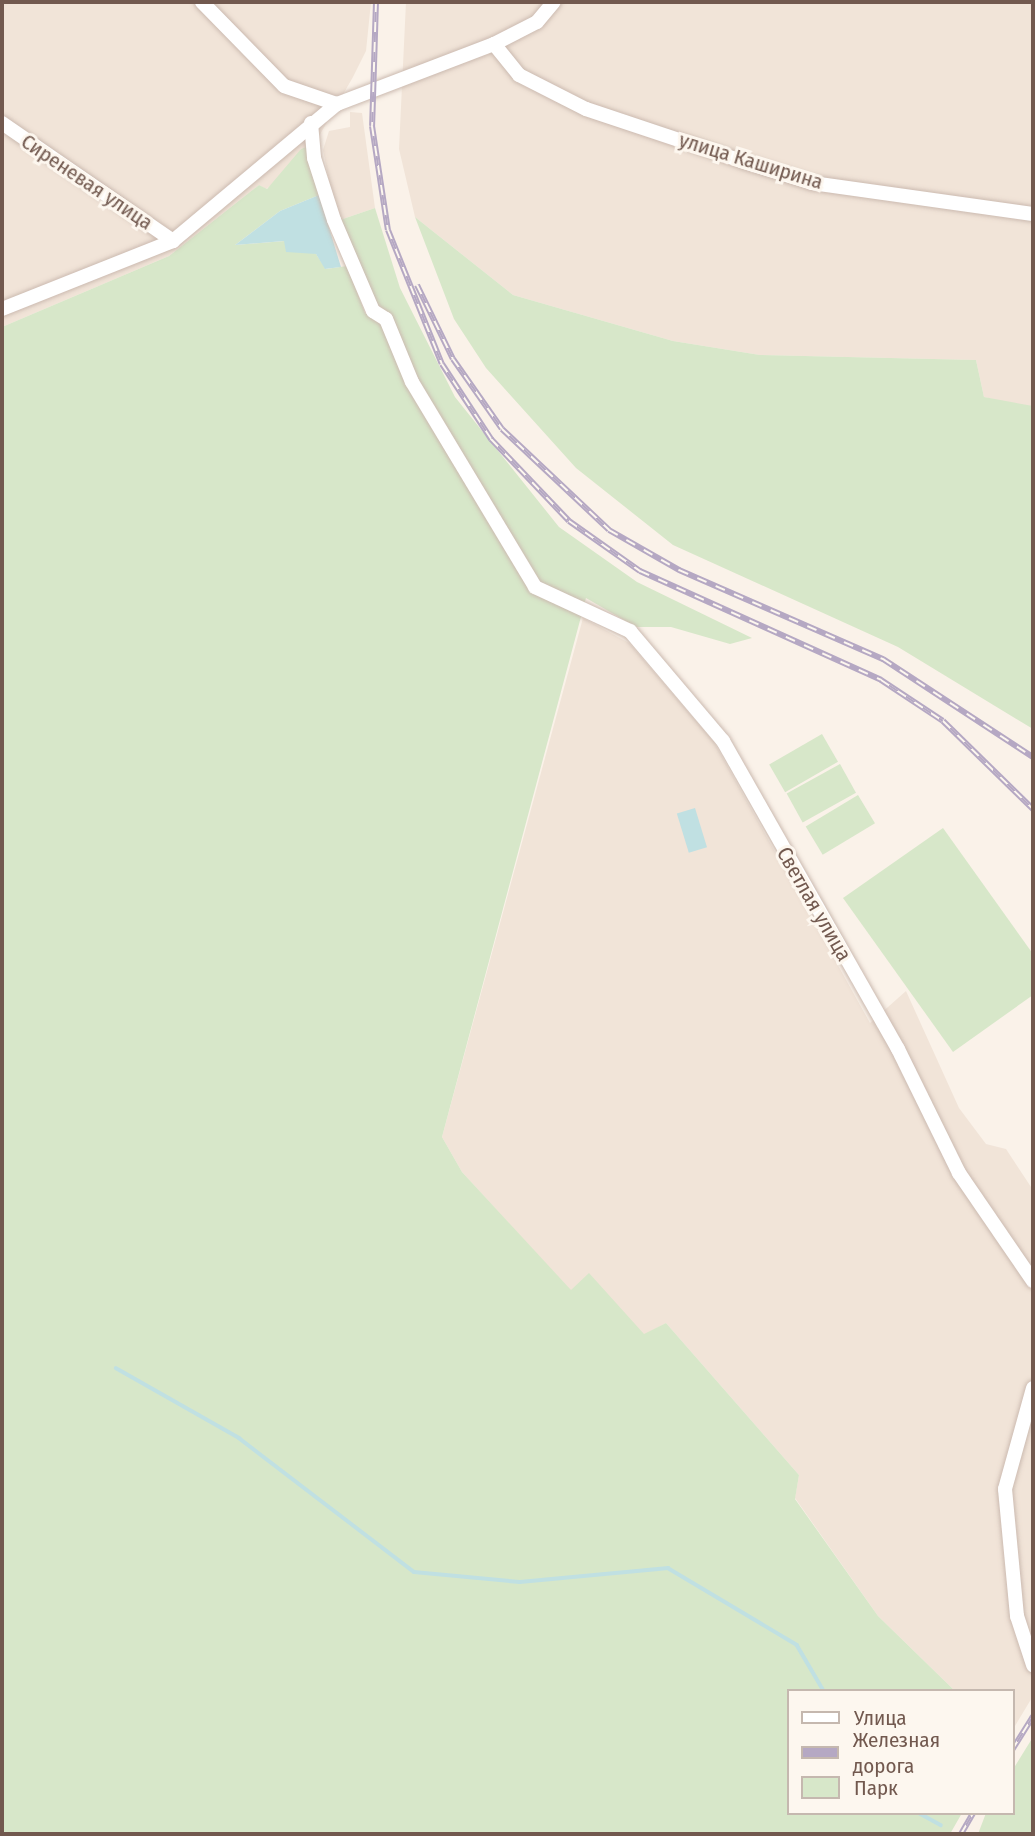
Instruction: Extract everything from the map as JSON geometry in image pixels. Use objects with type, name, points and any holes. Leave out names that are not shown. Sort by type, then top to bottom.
[{"type":"street","points":[[202,2],[284,86],[337,104]]},
{"type":"street","points":[[2,309],[173,241],[337,104],[494,44],[537,22],[554,2]]},
{"type":"street","name":"улица Каширина","points":[[494,44],[519,75],[586,109],[812,183],[1033,214]]},
{"type":"street","name":"Сиреневая улица","points":[[2,123],[173,241]]},
{"type":"street","name":"Светлая улица","points":[[311,123],[330,209],[373,311],[386,319],[412,382],[535,587],[630,631],[723,741],[898,1049],[959,1173],[1033,1280]]},
{"type":"street","points":[[1033,1388],[1006,1489],[1017,1616],[1033,1665]]},
{"type":"shaded area","points":[[2,2],[371,2],[366,51],[315,143],[301,149],[287,172],[266,189],[259,185],[169,256],[2,327]]},
{"type":"shaded area","points":[[406,2],[1033,2],[1033,409],[984,397],[976,360],[760,355],[673,341],[513,295],[415,217],[399,149]]},
{"type":"shaded area","points":[[350,112],[362,113],[375,208],[337,221],[323,150],[329,131],[350,127]]},
{"type":"shaded area","points":[[583,618],[629,643],[714,742],[870,1023],[906,991],[959,1108],[986,1144],[1006,1149],[1033,1190],[1033,1696],[1014,1728],[1014,1689],[953,1689],[878,1616],[795,1498],[799,1475],[666,1323],[644,1335],[589,1274],[571,1291],[462,1172],[442,1137]]},
{"type":"green space","points":[[315,143],[319,195],[280,211],[235,245],[285,241],[316,254],[326,269],[347,266],[365,313],[381,324],[392,316],[378,305],[337,221],[375,208],[400,288],[455,397],[559,527],[637,582],[752,638],[730,644],[671,627],[636,627],[586,598],[442,1137],[462,1172],[571,1290],[589,1273],[644,1334],[666,1323],[799,1475],[795,1499],[878,1616],[953,1689],[786,1689],[786,1815],[961,1815],[950,1834],[2,1834],[2,327],[169,256],[259,185],[267,189],[301,149]]},
{"type":"green space","points":[[415,217],[513,295],[673,341],[760,355],[976,360],[984,397],[1033,406],[1033,729],[898,647],[673,545],[576,468],[486,368],[454,319]]},
{"type":"green space","points":[[822,734],[838,762],[785,792],[769,765]]},
{"type":"green space","points":[[840,764],[856,793],[803,822],[787,794]]},
{"type":"green space","points":[[858,795],[875,823],[823,855],[806,826]]},
{"type":"green space","points":[[943,828],[1033,954],[1033,995],[953,1052],[843,898]]},
{"type":"green space","points":[[1033,1737],[1033,1834],[978,1834],[985,1815],[1014,1815],[1014,1768]]},
{"type":"water","points":[[319,195],[341,267],[325,269],[316,254],[286,252],[284,241],[235,245],[280,211]]},
{"type":"water","points":[[695,808],[707,847],[689,853],[677,814]]},
{"type":"waterway","points":[[116,1368],[239,1438],[414,1572],[520,1582],[668,1568],[797,1645],[823,1689]]},
{"type":"waterway","points":[[923,1815],[941,1825]]},
{"type":"railway","points":[[376,2],[372,126],[388,230],[442,364],[491,439],[569,521],[640,571],[881,680],[943,721],[1033,809]]},
{"type":"railway","points":[[417,285],[453,359],[502,429],[609,530],[679,570],[883,659],[1033,757]]},
{"type":"railway","points":[[1014,1747],[1033,1716]]},
{"type":"railway","points":[[961,1834],[972,1815]]}]
